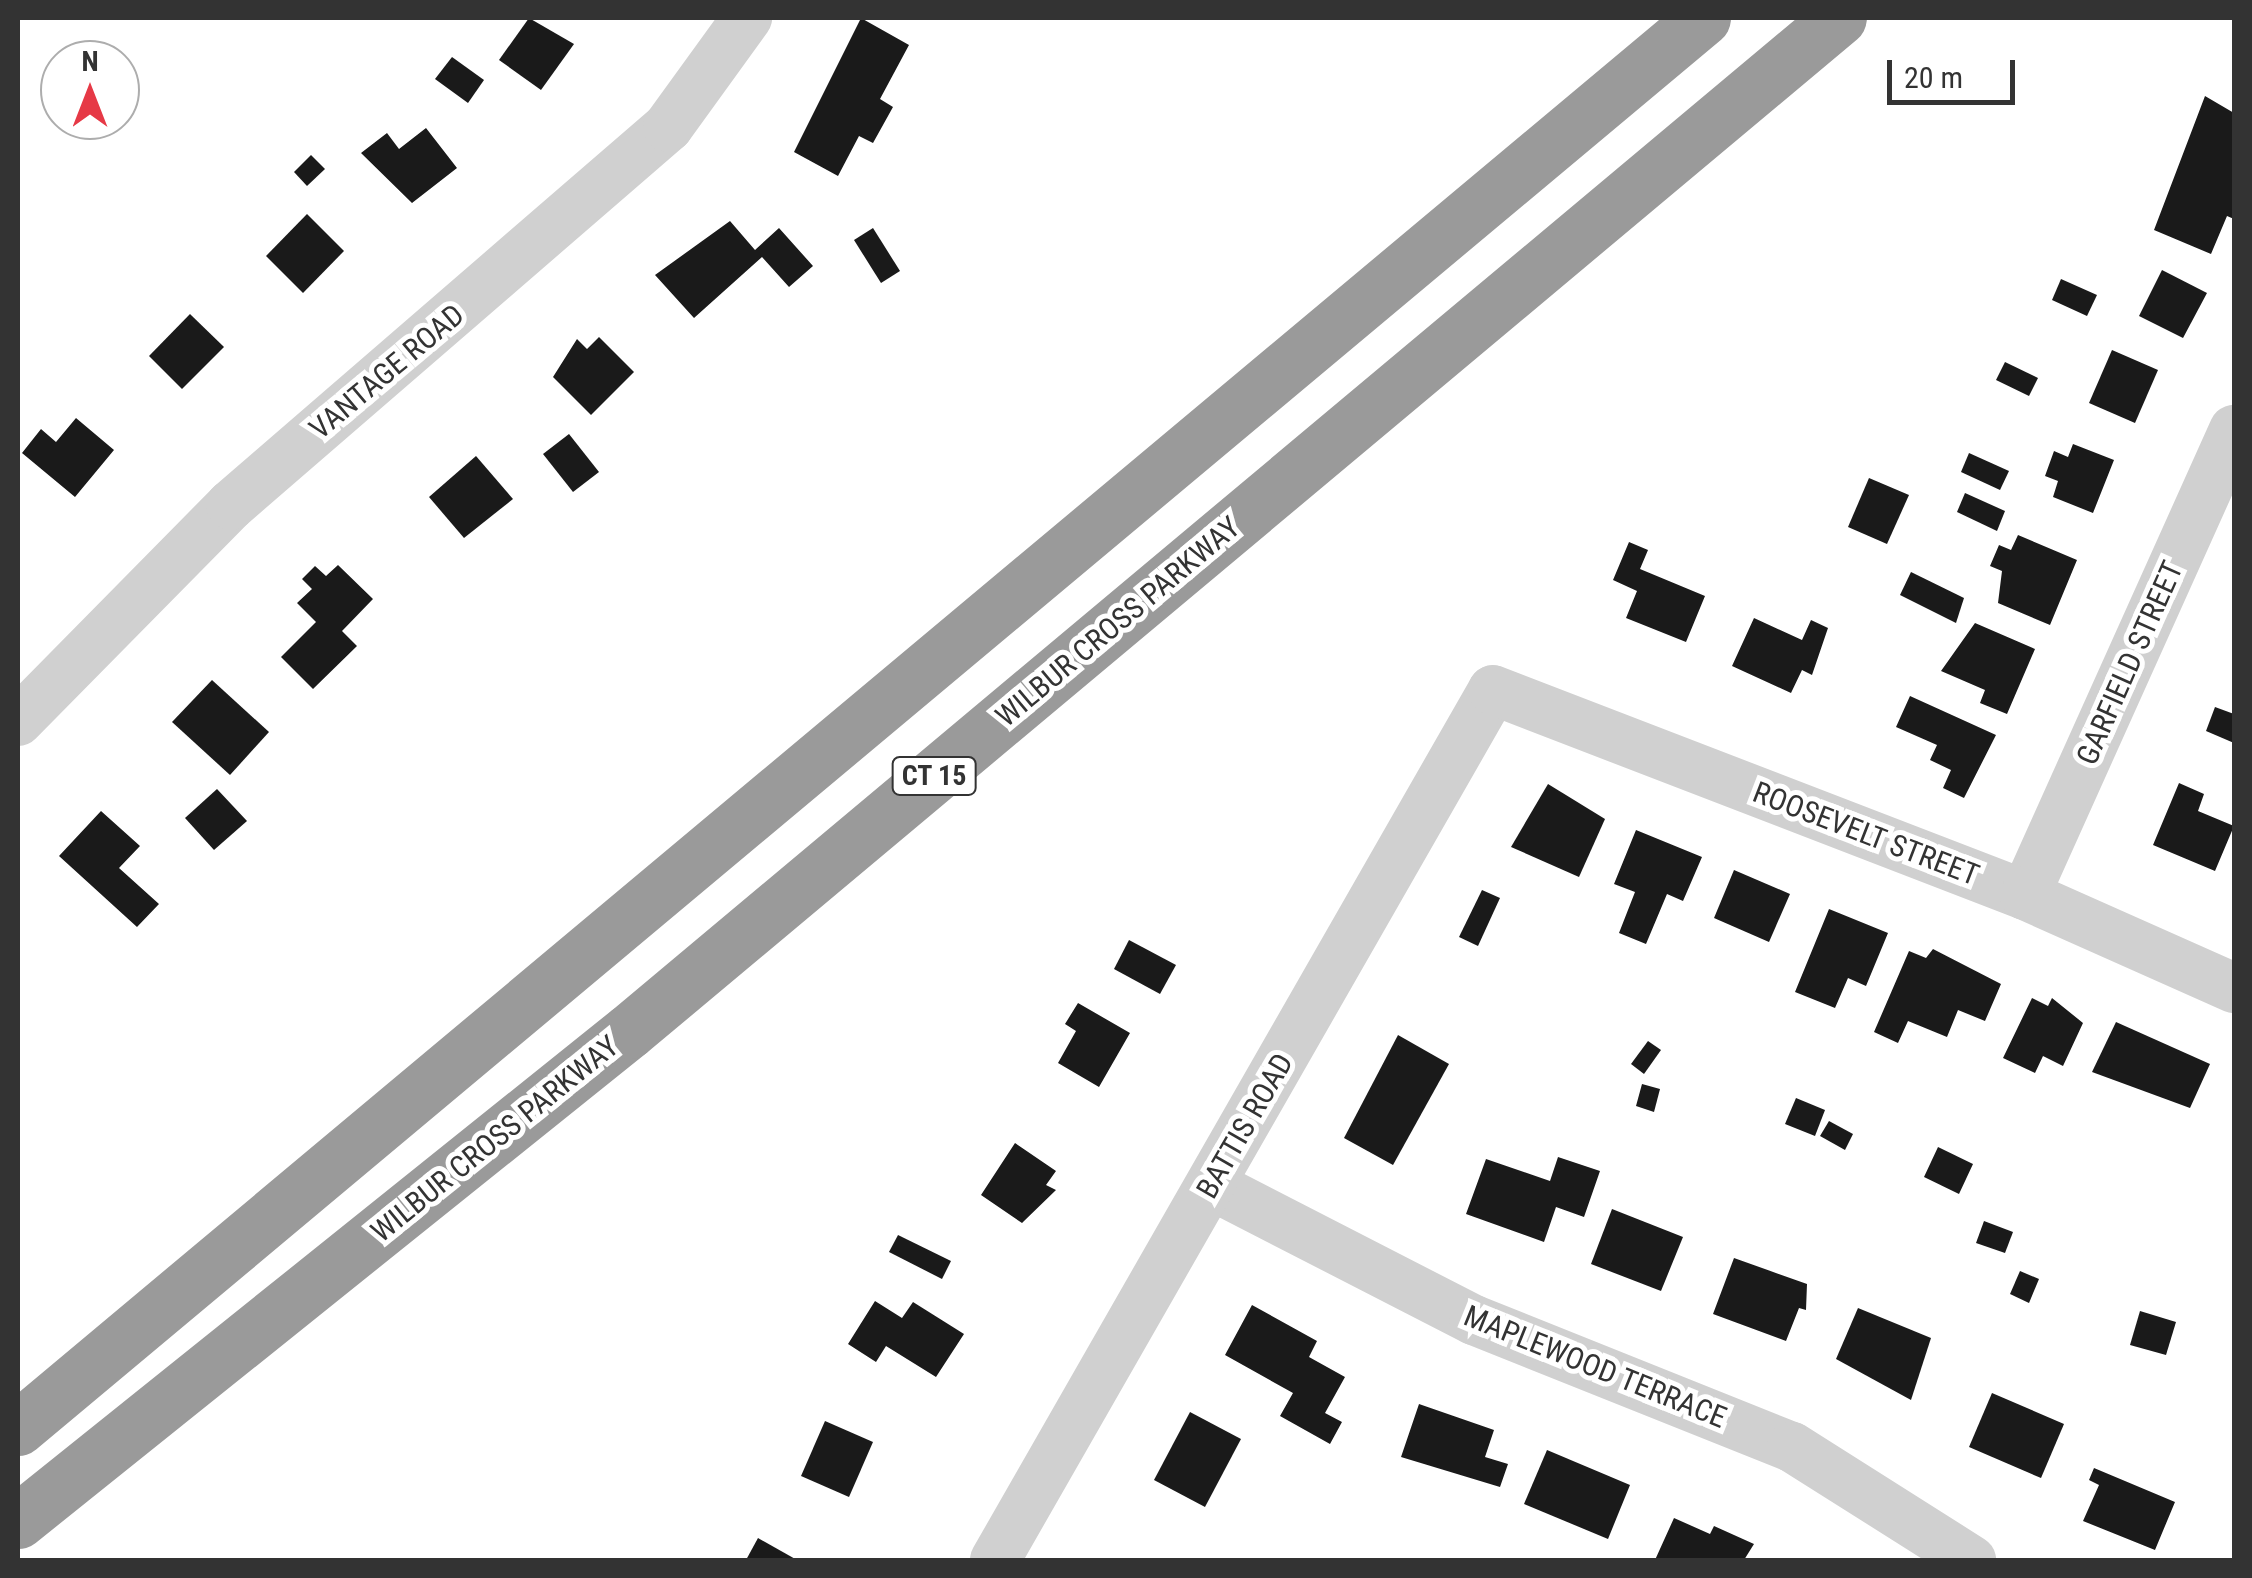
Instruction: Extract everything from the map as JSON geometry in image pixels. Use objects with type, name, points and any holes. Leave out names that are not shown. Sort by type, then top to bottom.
[{"type":"highway","name":"CT 15","points":[[18,1428],[1703,18]]},
{"type":"highway","name":"WILBUR CROSS PARKWAY","points":[[18,1521],[629,1031],[1839,18]]},
{"type":"street","name":"VANTAGE ROAD","points":[[18,721],[231,504],[668,126],[747,18]]},
{"type":"street","name":"GARFIELD STREET","points":[[2024,895],[2234,430]]},
{"type":"street","name":"ROOSEVELT STREET","points":[[1492,690],[2024,895],[2234,988]]},
{"type":"street","name":"BATTIS ROAD","points":[[995,1560],[1492,690]]},
{"type":"street","name":"MAPLEWOOD TERRACE","points":[[1211,1185],[1474,1320],[1792,1448],[1971,1560]]},
{"type":"building","points":[[529,18],[574,44],[541,90],[499,60]]},
{"type":"building","points":[[861,18],[909,45],[880,99],[893,107],[873,143],[859,136],[838,176],[794,152]]},
{"type":"building","points":[[452,57],[484,80],[468,103],[435,79]]},
{"type":"building","points":[[2205,96],[2234,113],[2234,219],[2227,216],[2211,254],[2154,230]]},
{"type":"building","points":[[426,128],[457,168],[412,203],[361,153],[387,133],[399,149]]},
{"type":"building","points":[[311,155],[325,169],[307,186],[294,172]]},
{"type":"building","points":[[307,214],[344,251],[303,293],[266,256]]},
{"type":"building","points":[[730,221],[755,250],[779,228],[813,266],[789,287],[762,257],[694,318],[655,275]]},
{"type":"building","points":[[873,228],[900,271],[881,283],[854,240]]},
{"type":"building","points":[[2162,270],[2207,293],[2183,338],[2139,316]]},
{"type":"building","points":[[2061,279],[2097,295],[2087,316],[2052,300]]},
{"type":"building","points":[[190,314],[224,347],[182,389],[149,356]]},
{"type":"building","points":[[599,337],[634,372],[591,415],[553,377],[577,339],[587,349]]},
{"type":"building","points":[[2112,350],[2158,370],[2135,423],[2089,403]]},
{"type":"building","points":[[2005,362],[2038,378],[2029,396],[1996,380]]},
{"type":"building","points":[[76,418],[114,450],[75,497],[22,453],[41,429],[56,442]]},
{"type":"building","points":[[569,434],[599,472],[573,492],[543,454]]},
{"type":"building","points":[[2073,444],[2114,460],[2093,513],[2053,497],[2058,481],[2045,476],[2054,451],[2068,457]]},
{"type":"building","points":[[1969,453],[2009,471],[2000,490],[1961,472]]},
{"type":"building","points":[[476,456],[513,499],[464,538],[429,497]]},
{"type":"building","points":[[1869,478],[1909,495],[1887,544],[1848,527]]},
{"type":"building","points":[[1965,493],[2005,511],[1997,531],[1957,512]]},
{"type":"building","points":[[2018,535],[2077,560],[2050,625],[1998,603],[2002,571],[1990,566],[1999,545],[2011,550]]},
{"type":"building","points":[[1629,542],[1648,550],[1640,569],[1705,596],[1686,642],[1626,618],[1637,591],[1613,580]]},
{"type":"building","points":[[338,565],[373,599],[342,631],[357,646],[313,689],[281,657],[316,622],[297,603],[312,589],[302,579],[315,566],[326,576]]},
{"type":"building","points":[[1911,572],[1964,598],[1956,623],[1900,595]]},
{"type":"building","points":[[1754,618],[1802,640],[1811,620],[1828,628],[1812,675],[1802,670],[1791,693],[1732,666]]},
{"type":"building","points":[[1975,623],[2035,649],[2007,714],[1980,703],[1985,690],[1941,671]]},
{"type":"building","points":[[212,680],[269,732],[230,775],[172,722]]},
{"type":"building","points":[[1910,696],[1996,735],[1964,798],[1943,788],[1951,770],[1930,760],[1937,745],[1896,727]]},
{"type":"building","points":[[2215,707],[2234,714],[2234,743],[2206,731]]},
{"type":"building","points":[[2179,783],[2204,794],[2198,811],[2234,826],[2215,871],[2153,845]]},
{"type":"building","points":[[1548,784],[1605,819],[1579,877],[1511,847]]},
{"type":"building","points":[[217,789],[247,821],[214,850],[185,818]]},
{"type":"building","points":[[101,811],[140,846],[119,868],[159,904],[137,927],[59,856]]},
{"type":"building","points":[[1636,830],[1702,857],[1683,901],[1667,894],[1646,944],[1619,933],[1635,892],[1614,884]]},
{"type":"building","points":[[1734,870],[1790,894],[1769,942],[1714,918]]},
{"type":"building","points":[[1482,890],[1500,898],[1478,946],[1459,937]]},
{"type":"building","points":[[1829,909],[1888,933],[1866,986],[1848,978],[1835,1008],[1795,992]]},
{"type":"building","points":[[1129,940],[1176,965],[1160,994],[1114,969]]},
{"type":"building","points":[[1933,949],[2001,984],[1985,1021],[1958,1010],[1947,1037],[1908,1021],[1898,1043],[1874,1032],[1909,951],[1926,958]]},
{"type":"building","points":[[2032,998],[2048,1006],[2052,998],[2083,1023],[2063,1066],[2043,1056],[2035,1073],[2003,1058]]},
{"type":"building","points":[[1078,1003],[1130,1033],[1099,1087],[1058,1063],[1076,1031],[1065,1024]]},
{"type":"building","points":[[2116,1022],[2210,1064],[2190,1108],[2092,1072]]},
{"type":"building","points":[[1398,1035],[1449,1064],[1393,1165],[1344,1138]]},
{"type":"building","points":[[1648,1041],[1661,1050],[1644,1074],[1631,1064]]},
{"type":"building","points":[[1642,1084],[1660,1089],[1654,1112],[1636,1106]]},
{"type":"building","points":[[1796,1098],[1825,1110],[1815,1136],[1785,1124]]},
{"type":"building","points":[[1829,1121],[1853,1134],[1845,1150],[1820,1136]]},
{"type":"building","points":[[1015,1143],[1056,1171],[1046,1185],[1056,1190],[1022,1223],[981,1195]]},
{"type":"building","points":[[1938,1147],[1973,1164],[1959,1194],[1924,1177]]},
{"type":"building","points":[[1558,1157],[1600,1171],[1584,1217],[1556,1207],[1544,1242],[1466,1214],[1486,1159],[1550,1181]]},
{"type":"building","points":[[1612,1209],[1683,1237],[1661,1291],[1591,1264]]},
{"type":"building","points":[[1984,1221],[2013,1232],[2005,1253],[1976,1243]]},
{"type":"building","points":[[898,1235],[951,1261],[942,1279],[889,1252]]},
{"type":"building","points":[[1734,1258],[1807,1284],[1806,1310],[1799,1308],[1786,1341],[1713,1314]]},
{"type":"building","points":[[2020,1271],[2039,1279],[2029,1303],[2010,1294]]},
{"type":"building","points":[[875,1301],[902,1318],[913,1302],[964,1334],[936,1377],[886,1346],[876,1362],[848,1344]]},
{"type":"building","points":[[1252,1305],[1317,1341],[1309,1357],[1345,1377],[1325,1413],[1342,1422],[1330,1444],[1280,1416],[1293,1393],[1225,1355]]},
{"type":"building","points":[[1858,1308],[1931,1338],[1911,1400],[1836,1359]]},
{"type":"building","points":[[2140,1311],[2176,1322],[2166,1355],[2130,1345]]},
{"type":"building","points":[[1992,1393],[2064,1424],[2041,1478],[1969,1447]]},
{"type":"building","points":[[1419,1404],[1494,1430],[1485,1457],[1508,1464],[1500,1487],[1401,1457]]},
{"type":"building","points":[[1190,1412],[1241,1439],[1205,1507],[1154,1480]]},
{"type":"building","points":[[825,1421],[873,1442],[849,1497],[801,1476]]},
{"type":"building","points":[[1547,1450],[1630,1485],[1608,1539],[1524,1504]]},
{"type":"building","points":[[2094,1468],[2175,1502],[2155,1550],[2083,1521],[2099,1485],[2089,1480]]},
{"type":"building","points":[[1674,1518],[1710,1534],[1714,1526],[1754,1544],[1744,1560],[1655,1560]]},
{"type":"building","points":[[758,1538],[797,1560],[746,1560]]}]
